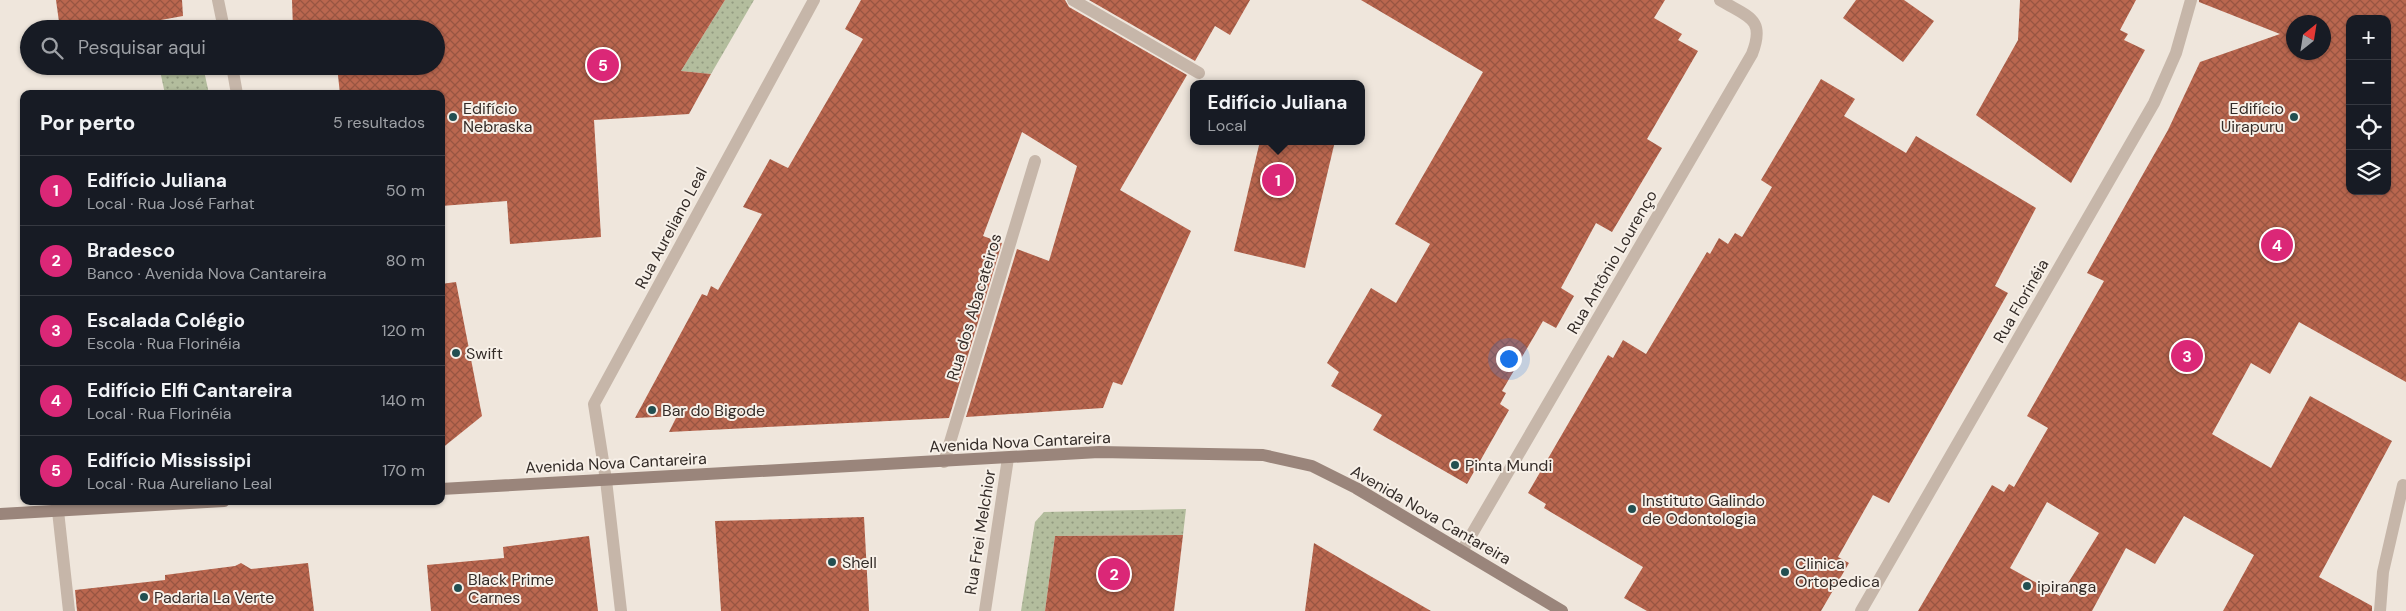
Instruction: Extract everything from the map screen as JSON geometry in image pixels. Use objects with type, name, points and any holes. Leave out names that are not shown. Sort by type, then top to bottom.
[{"type":"main road","name":"Avenida Nova Cantareira","points":[[445,489],[1099,452],[1264,455],[1286,458],[1312,466],[1356,488],[1462,551],[1547,607],[1562,611]]},
{"type":"main road","points":[[0,514],[158,505]]},
{"type":"street","points":[[218,0],[222,20]]},
{"type":"street","name":"Rua Aureliano Leal","points":[[621,611],[606,480],[594,404],[814,0]]},
{"type":"street","points":[[1073,0],[1199,73]]},
{"type":"street","name":"Rua Antônio Lourenço","points":[[1462,551],[1752,54],[1758,38],[1758,28],[1750,18],[1720,0]]},
{"type":"street","name":"Rua Florinéia","points":[[1860,611],[2154,103],[2176,53],[2191,0]]},
{"type":"street","points":[[234,75],[236,90]]},
{"type":"street","name":"Rua dos Abacateiros","points":[[944,462],[1035,162]]},
{"type":"street","name":"Rua Frei Melchior","points":[[985,611],[1008,458]]},
{"type":"street","points":[[2380,611],[2383,572],[2404,485]]},
{"type":"street","points":[[58,511],[69,611]]},
{"type":"green space","points":[[725,0],[754,0],[711,74],[681,71]]},
{"type":"green space","points":[[161,75],[205,75],[208,90],[164,90]]},
{"type":"green space","points":[[1186,509],[1183,535],[1055,536],[1045,611],[1021,611],[1035,522],[1044,512]]},
{"type":"building","points":[[56,0],[182,0],[183,16],[161,20],[59,20]]},
{"type":"building","points":[[292,0],[725,0],[681,71],[711,74],[689,114],[594,120],[601,237],[510,244],[507,201],[445,206],[445,90],[340,90],[338,75],[445,75],[445,20],[293,20]]},
{"type":"building","points":[[861,0],[1065,0],[1069,7],[1187,75],[1120,190],[1191,231],[1122,385],[1113,382],[1103,408],[966,417],[1017,249],[1049,261],[1077,166],[1022,132],[983,236],[1002,243],[949,418],[669,432],[677,416],[635,418],[702,294],[707,296],[711,286],[718,290],[762,214],[743,207],[770,159],[788,168],[863,39],[845,29]]},
{"type":"building","points":[[1089,0],[1250,0],[1230,35],[1215,26],[1195,61]]},
{"type":"building","points":[[1361,0],[1665,0],[1654,18],[1682,34],[1678,40],[1698,51],[1647,139],[1662,148],[1612,232],[1596,223],[1561,288],[1574,296],[1556,328],[1543,321],[1502,391],[1506,393],[1500,404],[1509,410],[1467,484],[1373,430],[1382,415],[1331,386],[1339,372],[1327,363],[1371,288],[1396,303],[1430,244],[1395,224],[1483,72]]},
{"type":"building","points":[[1856,0],[1904,0],[1934,21],[1903,62],[1843,18]]},
{"type":"building","points":[[2020,0],[2136,0],[2120,30],[2128,34],[2124,40],[2145,50],[2071,183],[1976,115],[2018,40]]},
{"type":"building","points":[[2199,0],[2406,0],[2406,382],[2299,322],[2270,374],[2251,363],[2212,434],[2271,468],[2310,396],[2392,441],[2319,577],[2372,606],[2372,611],[2223,611],[2254,555],[2184,516],[2155,564],[2126,548],[2092,611],[1918,611],[1992,485],[2004,492],[2009,484],[2014,487],[2048,428],[2027,416],[2104,281],[2087,273],[2168,130],[2200,62],[2280,34],[2199,2]],"holes":[[[2047,502],[2099,533],[2060,596],[2010,568]]]},
{"type":"building","points":[[1821,79],[1855,99],[1844,116],[1906,153],[1916,136],[2036,208],[1995,286],[2008,293],[1889,503],[1873,495],[1838,557],[1849,563],[1821,611],[1647,611],[1624,598],[1643,567],[1544,508],[1546,504],[1528,493],[1608,355],[1613,358],[1623,340],[1646,354],[1707,252],[1710,254],[1719,238],[1728,244],[1735,233],[1742,237],[1772,187],[1761,180]]},
{"type":"building","points":[[1259,145],[1334,145],[1305,268],[1234,251]]},
{"type":"building","name":"Swift","points":[[456,282],[482,416],[445,446],[445,283]]},
{"type":"building","name":"Shell","points":[[864,517],[869,611],[721,611],[715,521]]},
{"type":"building","points":[[1183,535],[1174,611],[1045,611],[1055,536]]},
{"type":"building","points":[[589,536],[598,611],[431,611],[427,565],[504,558],[503,547]]},
{"type":"building","points":[[1314,543],[1372,577],[1431,611],[1305,611]]},
{"type":"building","points":[[241,563],[251,569],[308,563],[314,611],[77,611],[75,590],[165,580],[165,575],[235,566]]},
{"type":"place","name":"Edifício Mississipi","points":[[603,65]]},
{"type":"place","name":"Edifício Nebraska","points":[[453,117]]},
{"type":"place","name":"Edifício Uirapuru","points":[[2294,117]]},
{"type":"place","name":"Edifício Juliana","points":[[1278,180]]},
{"type":"place","name":"Edifício Elfi Cantareira","points":[[2277,245]]},
{"type":"place","name":"Swift","points":[[456,353]]},
{"type":"place","name":"Escalada Colégio","points":[[2187,356]]},
{"type":"place","name":"Bar do Bigode","points":[[652,410]]},
{"type":"place","name":"Pinta Mundi","points":[[1455,465]]},
{"type":"place","name":"Instituto Galindo de Odontologia","points":[[1632,509]]},
{"type":"place","name":"Shell","points":[[832,562]]},
{"type":"place","name":"Clinica Ortopedica","points":[[1785,572]]},
{"type":"place","name":"Bradesco","points":[[1114,574]]},
{"type":"place","name":"ipiranga","points":[[2027,586]]},
{"type":"place","name":"Black Prime Carnes","points":[[458,588]]},
{"type":"place","name":"Padaria La Verte","points":[[144,597]]}]
